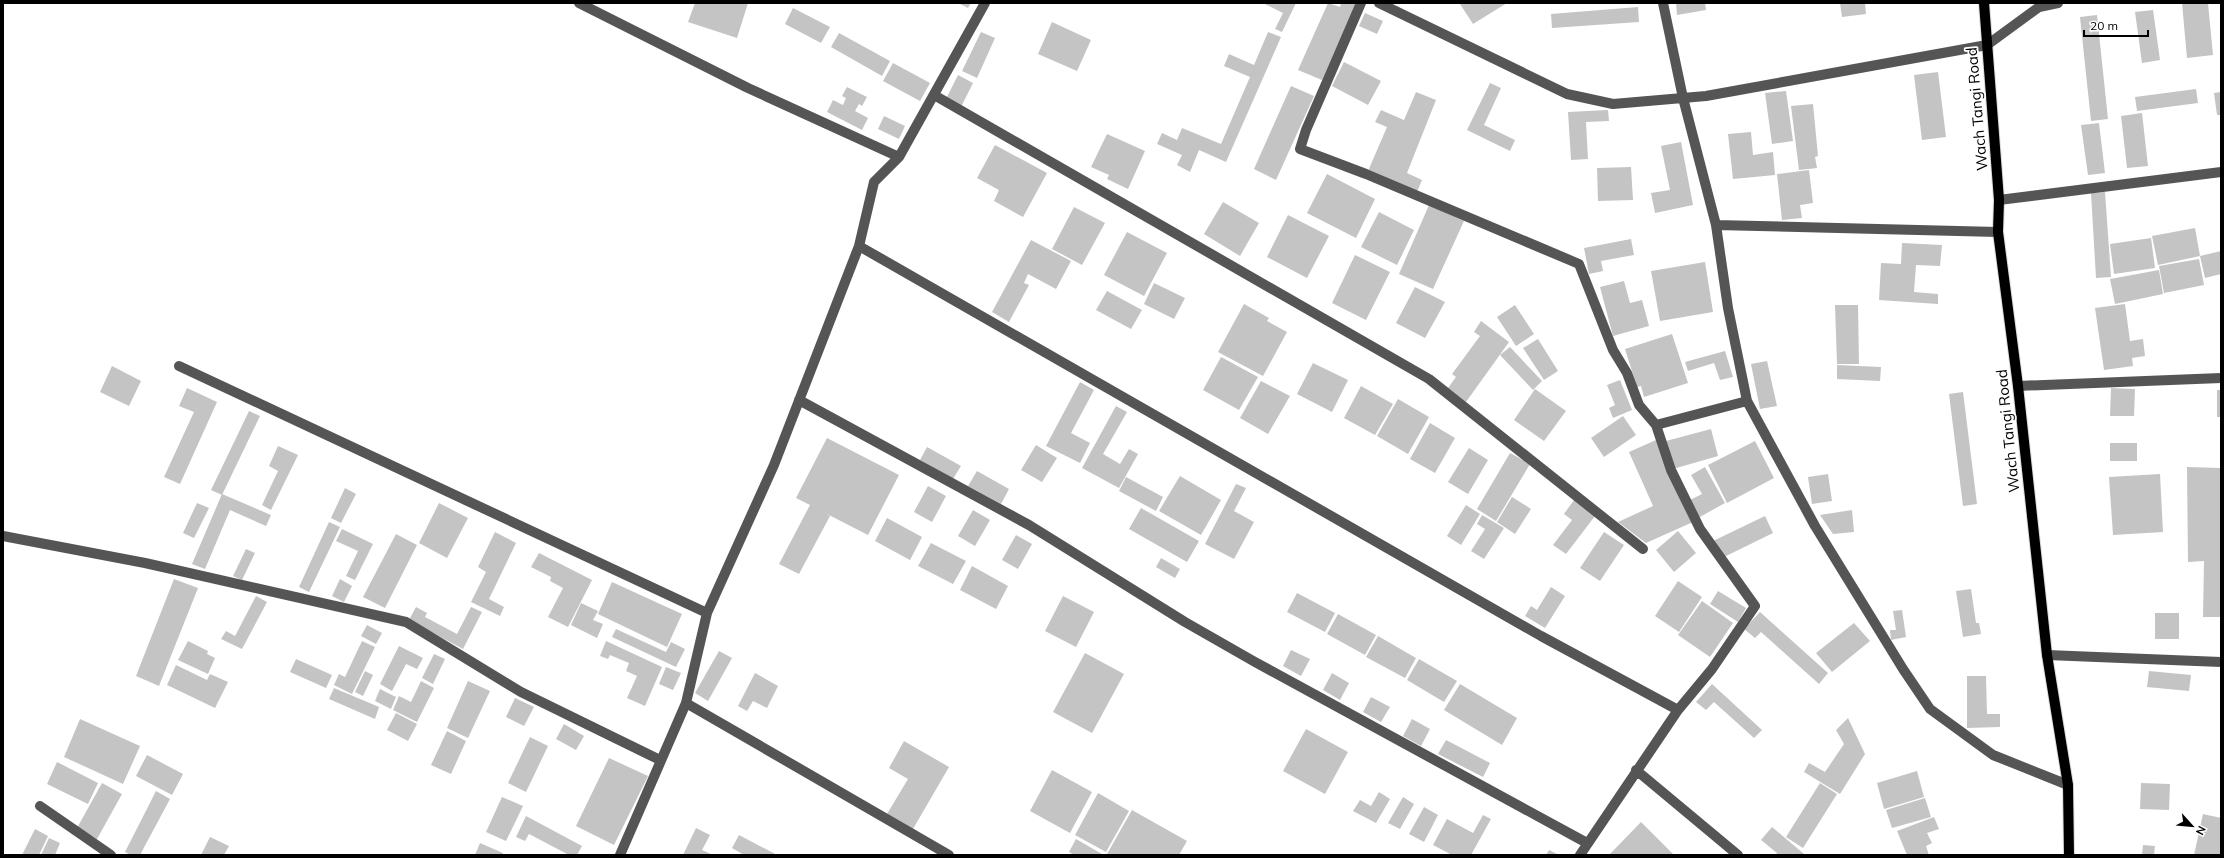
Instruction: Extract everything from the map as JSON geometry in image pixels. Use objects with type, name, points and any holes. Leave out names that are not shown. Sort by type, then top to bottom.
[{"type":"main road","name":"Wach Tangi Road","points":[[1984,3],[1999,200],[1998,232],[2018,386],[2047,655],[2068,785],[2069,855]]},
{"type":"street","points":[[579,3],[748,88],[899,157]]},
{"type":"street","points":[[620,855],[686,703],[708,614],[774,465],[859,246],[874,182],[899,157],[986,3]]},
{"type":"street","points":[[1361,3],[1306,130],[1300,149],[1366,174],[1579,264],[1613,350],[1627,373],[1639,406],[1656,426],[1671,470],[1700,529],[1755,606],[1712,669],[1678,710],[1580,855]]},
{"type":"street","points":[[1379,3],[1567,94],[1613,104],[1683,98],[1987,45],[2039,8],[2058,3]]},
{"type":"street","points":[[1663,3],[1683,98],[1716,225],[1728,308],[1748,401],[1815,526],[1903,669],[1930,709],[1993,755],[2068,785]]},
{"type":"street","points":[[934,95],[1429,379],[1643,549]]},
{"type":"street","points":[[1999,200],[2221,172]]},
{"type":"street","points":[[1716,225],[1998,232]]},
{"type":"street","points":[[859,246],[1541,636],[1678,710]]},
{"type":"street","points":[[179,366],[708,614]]},
{"type":"street","points":[[2018,386],[2221,378]]},
{"type":"street","points":[[799,400],[1029,525],[1185,622],[1255,662],[1587,843]]},
{"type":"street","points":[[1656,426],[1748,401]]},
{"type":"street","points":[[3,536],[145,563],[406,622],[521,692],[660,760]]},
{"type":"street","points":[[2047,655],[2221,662]]},
{"type":"street","points":[[686,703],[949,855]]},
{"type":"street","points":[[1636,770],[1738,855]]},
{"type":"street","points":[[40,806],[111,855]]},
{"type":"building","points":[[695,3],[748,3],[737,38],[688,22]]},
{"type":"building","points":[[958,3],[971,3],[968,8]]},
{"type":"building","points":[[1263,3],[1296,3],[1282,32],[1275,29],[1283,13]]},
{"type":"building","points":[[1328,3],[1340,7],[1341,3],[1356,3],[1322,80],[1298,70]]},
{"type":"building","points":[[1507,3],[1473,24],[1460,4]]},
{"type":"building","points":[[1676,3],[1705,3],[1706,10],[1677,15]]},
{"type":"building","points":[[1840,3],[1865,3],[1866,14],[1842,17]]},
{"type":"building","points":[[2182,3],[2208,3],[2213,55],[2187,58]]},
{"type":"building","points":[[1638,7],[1639,22],[1552,28],[1551,14]]},
{"type":"building","points":[[793,8],[830,27],[821,43],[785,24]]},
{"type":"building","points":[[2153,10],[2160,60],[2142,63],[2135,12]]},
{"type":"building","points":[[1365,13],[1383,21],[1377,34],[1359,26]]},
{"type":"building","points":[[2097,15],[2108,119],[2091,121],[2080,17]]},
{"type":"building","points":[[1052,22],[1091,40],[1077,71],[1038,54]]},
{"type":"building","points":[[981,32],[995,38],[977,78],[962,71]]},
{"type":"building","points":[[1268,32],[1281,37],[1226,162],[1199,150],[1190,172],[1177,165],[1182,155],[1157,144],[1162,133],[1177,140],[1182,128],[1221,144],[1250,77],[1224,66],[1229,54],[1254,65]]},
{"type":"building","points":[[839,33],[890,61],[882,76],[831,47]]},
{"type":"building","points":[[1344,62],[1381,81],[1368,105],[1332,86]]},
{"type":"building","points":[[893,63],[930,83],[920,101],[883,81]]},
{"type":"building","points":[[1938,72],[1946,137],[1922,140],[1914,75]]},
{"type":"building","points":[[958,75],[973,83],[961,107],[946,99]]},
{"type":"building","points":[[1490,83],[1501,88],[1484,125],[1515,140],[1510,151],[1467,130]]},
{"type":"building","points":[[1291,86],[1314,96],[1276,180],[1254,169]]},
{"type":"building","points":[[847,87],[867,97],[862,106],[859,104],[855,111],[868,118],[862,130],[827,112],[833,100],[843,105],[846,98],[842,96]]},
{"type":"building","points":[[2196,89],[2198,103],[2137,111],[2135,97]]},
{"type":"building","points":[[1786,91],[1793,141],[1772,144],[1765,93]]},
{"type":"building","points":[[1416,92],[1436,100],[1407,173],[1422,180],[1417,192],[1368,171],[1387,127],[1375,122],[1381,110],[1404,120]]},
{"type":"building","points":[[2221,92],[2221,115],[2217,115],[2214,93]]},
{"type":"building","points":[[1813,104],[1818,156],[1815,157],[1817,168],[1799,170],[1791,106]]},
{"type":"building","points":[[1608,110],[1609,121],[1586,122],[1588,159],[1571,160],[1568,112]]},
{"type":"building","points":[[2142,113],[2148,166],[2127,168],[2121,116]]},
{"type":"building","points":[[884,116],[905,126],[899,139],[878,129]]},
{"type":"building","points":[[2099,123],[2105,173],[2088,175],[2081,125]]},
{"type":"building","points":[[1751,132],[1753,155],[1773,152],[1775,175],[1733,179],[1728,134]]},
{"type":"building","points":[[1107,134],[1145,151],[1128,189],[1107,179],[1109,175],[1091,167]]},
{"type":"building","points":[[1681,142],[1693,205],[1655,213],[1651,193],[1670,190],[1661,146]]},
{"type":"building","points":[[995,145],[1047,173],[1023,217],[994,201],[999,190],[977,178]]},
{"type":"building","points":[[1631,167],[1633,200],[1598,201],[1597,168]]},
{"type":"building","points":[[1809,170],[1813,203],[1800,205],[1802,218],[1782,220],[1777,174]]},
{"type":"building","points":[[1327,174],[1375,199],[1356,238],[1307,213]]},
{"type":"building","points":[[2105,192],[2111,277],[2096,278],[2091,193]]},
{"type":"building","points":[[1223,202],[1259,223],[1240,256],[1204,234]]},
{"type":"building","points":[[1429,205],[1464,221],[1433,289],[1399,274]]},
{"type":"building","points":[[1074,207],[1105,223],[1082,265],[1052,249]]},
{"type":"building","points":[[1379,212],[1414,230],[1397,265],[1361,247]]},
{"type":"building","points":[[1288,215],[1329,236],[1307,278],[1267,257]]},
{"type":"building","points":[[2195,228],[2200,256],[2158,265],[2152,236]]},
{"type":"building","points":[[1127,232],[1167,253],[1144,296],[1104,275]]},
{"type":"building","points":[[2151,238],[2155,268],[2114,274],[2110,244]]},
{"type":"building","points":[[1631,239],[1634,255],[1601,261],[1603,271],[1589,274],[1584,248]]},
{"type":"building","points":[[1031,240],[1071,261],[1056,289],[1028,274],[1024,283],[1029,285],[1009,322],[992,312]]},
{"type":"building","points":[[1902,243],[1942,245],[1940,266],[1916,265],[1914,292],[1938,294],[1938,304],[1879,300],[1881,263],[1901,264]]},
{"type":"building","points":[[2221,251],[2221,274],[2205,278],[2200,256]]},
{"type":"building","points":[[1355,255],[1390,272],[1366,320],[1332,303]]},
{"type":"building","points":[[2199,259],[2204,285],[2164,293],[2159,266]]},
{"type":"building","points":[[1705,262],[1713,312],[1660,321],[1651,271]]},
{"type":"building","points":[[2159,270],[2163,294],[2115,304],[2110,279]]},
{"type":"building","points":[[1624,281],[1630,303],[1642,300],[1649,326],[1613,336],[1600,287]]},
{"type":"building","points":[[1154,283],[1185,298],[1174,319],[1144,304]]},
{"type":"building","points":[[1415,287],[1445,302],[1425,338],[1396,323]]},
{"type":"building","points":[[1107,291],[1142,310],[1131,329],[1096,310]]},
{"type":"building","points":[[1244,304],[1269,318],[1267,321],[1287,332],[1263,376],[1218,352]]},
{"type":"building","points":[[2125,304],[2130,341],[2143,339],[2145,356],[2132,358],[2133,366],[2104,370],[2095,308]]},
{"type":"building","points":[[1515,305],[1534,334],[1516,346],[1497,317]]},
{"type":"building","points":[[1835,305],[1858,305],[1859,364],[1837,364]]},
{"type":"building","points":[[1481,321],[1509,342],[1466,402],[1448,388],[1456,377],[1452,374],[1480,336],[1474,332]]},
{"type":"building","points":[[1672,334],[1688,383],[1644,397],[1641,386],[1637,387],[1625,349]]},
{"type":"building","points":[[1538,339],[1558,371],[1544,380],[1523,348]]},
{"type":"building","points":[[1510,347],[1542,381],[1533,390],[1500,355]]},
{"type":"building","points":[[1725,351],[1733,377],[1720,380],[1714,363],[1688,371],[1685,362]]},
{"type":"building","points":[[1221,357],[1258,377],[1239,410],[1203,390]]},
{"type":"building","points":[[1767,361],[1777,406],[1760,409],[1751,364]]},
{"type":"building","points":[[1313,363],[1348,380],[1332,412],[1297,394]]},
{"type":"building","points":[[1837,365],[1881,367],[1880,381],[1837,379]]},
{"type":"building","points":[[112,366],[141,381],[129,406],[100,392]]},
{"type":"building","points":[[1620,380],[1632,410],[1613,418],[1609,408],[1615,405],[1607,385]]},
{"type":"building","points":[[1261,381],[1290,396],[1268,434],[1240,418]]},
{"type":"building","points":[[1080,382],[1094,390],[1071,433],[1090,443],[1080,463],[1046,446]]},
{"type":"building","points":[[1361,386],[1393,404],[1375,435],[1344,418]]},
{"type":"building","points":[[187,388],[217,402],[180,484],[164,477],[194,412],[179,406]]},
{"type":"building","points":[[2111,388],[2135,389],[2134,416],[2110,416]]},
{"type":"building","points":[[1535,389],[1566,411],[1544,441],[1514,420]]},
{"type":"building","points":[[2217,390],[2221,390],[2221,417],[2217,417]]},
{"type":"building","points":[[1963,392],[1977,504],[1963,506],[1949,394]]},
{"type":"building","points":[[1398,399],[1429,417],[1408,454],[1377,436]]},
{"type":"building","points":[[1116,406],[1127,412],[1103,454],[1120,464],[1129,449],[1138,454],[1119,488],[1082,468]]},
{"type":"building","points":[[249,411],[260,416],[222,495],[211,490]]},
{"type":"building","points":[[1623,416],[1636,435],[1604,457],[1591,438]]},
{"type":"building","points":[[1430,423],[1455,438],[1435,473],[1410,459]]},
{"type":"building","points":[[1711,429],[1718,456],[1673,469],[1666,441]]},
{"type":"building","points":[[827,438],[899,475],[868,535],[825,513],[830,516],[799,574],[779,564],[810,505],[796,498]]},
{"type":"building","points":[[1656,440],[1693,522],[1646,543],[1618,522],[1653,506],[1629,452]]},
{"type":"building","points":[[1755,441],[1774,478],[1727,503],[1708,465]]},
{"type":"building","points":[[2110,443],[2137,443],[2137,461],[2110,461]]},
{"type":"building","points":[[1036,445],[1057,458],[1042,482],[1021,470]]},
{"type":"building","points":[[278,446],[298,455],[271,510],[262,505],[278,471],[269,466]]},
{"type":"building","points":[[927,447],[961,466],[953,479],[920,460]]},
{"type":"building","points":[[1469,448],[1488,460],[1468,494],[1448,482]]},
{"type":"building","points":[[1510,453],[1530,464],[1496,521],[1477,509]]},
{"type":"building","points":[[1705,467],[1725,503],[1698,518],[1688,501],[1702,494],[1691,475]]},
{"type":"building","points":[[2187,467],[2221,468],[2221,617],[2203,617],[2204,561],[2188,562]]},
{"type":"building","points":[[977,471],[1009,489],[1001,504],[968,486]]},
{"type":"building","points":[[1828,474],[1832,501],[1812,504],[1808,477]]},
{"type":"building","points":[[2160,474],[2163,532],[2113,535],[2109,477]]},
{"type":"building","points":[[1180,476],[1221,500],[1201,535],[1159,511]]},
{"type":"building","points":[[1126,477],[1163,497],[1156,511],[1119,491]]},
{"type":"building","points":[[1236,484],[1246,488],[1234,511],[1254,522],[1234,559],[1205,544]]},
{"type":"building","points":[[928,486],[946,496],[932,522],[914,512]]},
{"type":"building","points":[[345,488],[356,494],[341,523],[331,518]]},
{"type":"building","points":[[222,494],[271,515],[266,526],[230,510],[205,569],[192,564]]},
{"type":"building","points":[[1512,497],[1531,509],[1515,534],[1497,522]]},
{"type":"building","points":[[1574,500],[1595,516],[1566,554],[1553,545],[1572,520],[1564,514]]},
{"type":"building","points":[[197,503],[209,508],[194,538],[183,533]]},
{"type":"building","points":[[439,503],[468,518],[447,558],[419,543]]},
{"type":"building","points":[[1466,505],[1480,514],[1461,545],[1447,536]]},
{"type":"building","points":[[1141,508],[1199,541],[1187,562],[1129,529]]},
{"type":"building","points":[[973,510],[990,520],[975,546],[958,536]]},
{"type":"building","points":[[1852,510],[1854,532],[1833,534],[1820,515]]},
{"type":"building","points":[[1482,515],[1504,528],[1484,559],[1471,551],[1485,529],[1477,524]]},
{"type":"building","points":[[1765,516],[1773,533],[1722,558],[1713,541]]},
{"type":"building","points":[[887,518],[922,537],[910,560],[875,541]]},
{"type":"building","points":[[329,522],[340,527],[309,592],[299,587]]},
{"type":"building","points":[[342,529],[373,544],[355,580],[346,576],[358,551],[336,541]]},
{"type":"building","points":[[1678,531],[1696,553],[1674,572],[1656,550]]},
{"type":"building","points":[[495,532],[516,543],[489,599],[504,607],[500,616],[471,602],[486,572],[478,567]]},
{"type":"building","points":[[1604,532],[1624,545],[1600,581],[1580,568]]},
{"type":"building","points":[[396,534],[417,545],[385,608],[363,597]]},
{"type":"building","points":[[1016,535],[1032,544],[1018,569],[1002,560]]},
{"type":"building","points":[[931,543],[966,561],[953,584],[918,566]]},
{"type":"building","points":[[246,549],[255,553],[242,580],[233,576]]},
{"type":"building","points":[[539,553],[592,580],[568,627],[548,617],[563,588],[550,581],[551,577],[531,567]]},
{"type":"building","points":[[1161,558],[1180,569],[1175,578],[1156,567]]},
{"type":"building","points":[[972,566],[1008,586],[996,609],[960,590]]},
{"type":"building","points":[[174,579],[198,588],[159,686],[136,676]]},
{"type":"building","points":[[340,579],[352,586],[344,602],[332,596]]},
{"type":"building","points":[[1678,581],[1702,597],[1679,632],[1655,616]]},
{"type":"building","points":[[612,582],[682,614],[667,647],[598,614]]},
{"type":"building","points":[[1551,587],[1565,596],[1545,628],[1525,616],[1531,606],[1537,610]]},
{"type":"building","points":[[1971,589],[1976,623],[1979,623],[1981,634],[1963,637],[1956,591]]},
{"type":"building","points":[[1718,591],[1746,608],[1738,622],[1710,604]]},
{"type":"building","points":[[1297,593],[1335,613],[1325,632],[1287,612]]},
{"type":"building","points":[[256,596],[267,602],[242,649],[221,639],[226,631],[235,636]]},
{"type":"building","points":[[1063,596],[1094,612],[1076,647],[1045,631]]},
{"type":"building","points":[[1702,601],[1733,623],[1710,657],[1678,635]]},
{"type":"building","points":[[581,603],[598,611],[593,620],[603,624],[597,638],[571,625]]},
{"type":"building","points":[[416,607],[427,613],[425,617],[457,634],[471,607],[482,612],[463,649],[409,620]]},
{"type":"building","points":[[1902,610],[1906,637],[1891,640],[1890,630],[1896,630],[1893,611]]},
{"type":"building","points":[[1760,612],[1828,673],[1819,684],[1761,632],[1755,638],[1744,629]]},
{"type":"building","points":[[2155,613],[2179,613],[2179,639],[2155,639]]},
{"type":"building","points":[[1338,614],[1376,635],[1365,655],[1327,634]]},
{"type":"building","points":[[1854,623],[1870,641],[1832,672],[1816,653]]},
{"type":"building","points":[[367,625],[382,633],[376,644],[361,636]]},
{"type":"building","points":[[616,629],[666,652],[671,642],[685,649],[676,667],[612,637]]},
{"type":"building","points":[[1378,636],[1416,658],[1405,678],[1366,657]]},
{"type":"building","points":[[188,641],[208,651],[207,654],[215,658],[208,674],[178,660]]},
{"type":"building","points":[[362,641],[375,647],[352,694],[334,685],[339,674],[345,677]]},
{"type":"building","points":[[606,641],[662,667],[645,706],[627,698],[637,676],[626,671],[629,663],[610,655],[608,659],[600,656]]},
{"type":"building","points":[[399,646],[423,658],[417,669],[406,664],[392,691],[380,684]]},
{"type":"building","points":[[1291,650],[1310,659],[1301,676],[1283,666]]},
{"type":"building","points":[[719,651],[732,658],[708,701],[695,693]]},
{"type":"building","points":[[1085,653],[1124,674],[1092,733],[1053,712]]},
{"type":"building","points":[[434,654],[445,659],[433,684],[422,678]]},
{"type":"building","points":[[296,659],[332,675],[326,688],[290,672]]},
{"type":"building","points":[[1419,659],[1457,681],[1444,702],[1407,680]]},
{"type":"building","points":[[176,665],[207,680],[210,674],[228,682],[215,708],[167,685]]},
{"type":"building","points":[[666,667],[681,673],[673,690],[659,684]]},
{"type":"building","points":[[365,671],[373,675],[363,696],[355,692]]},
{"type":"building","points":[[2149,671],[2191,675],[2189,691],[2147,687]]},
{"type":"building","points":[[755,673],[778,686],[767,708],[753,701],[747,711],[738,706]]},
{"type":"building","points":[[1332,673],[1349,683],[1340,700],[1323,690]]},
{"type":"building","points":[[1967,676],[1986,676],[1987,714],[2000,714],[2000,727],[1967,728]]},
{"type":"building","points":[[421,681],[434,688],[417,722],[393,710],[399,696],[411,702]]},
{"type":"building","points":[[468,681],[490,691],[468,738],[447,728]]},
{"type":"building","points":[[1460,684],[1517,718],[1502,745],[1444,710]]},
{"type":"building","points":[[1712,684],[1762,730],[1754,738],[1714,702],[1706,710],[1696,702]]},
{"type":"building","points":[[334,688],[379,707],[375,719],[329,699]]},
{"type":"building","points":[[380,689],[396,697],[391,709],[375,701]]},
{"type":"building","points":[[1371,697],[1390,707],[1381,722],[1363,712]]},
{"type":"building","points":[[515,698],[534,707],[524,726],[506,717]]},
{"type":"building","points":[[396,713],[417,724],[408,741],[387,730]]},
{"type":"building","points":[[1848,718],[1865,754],[1840,794],[1804,772],[1809,763],[1825,772],[1844,744],[1836,730]]},
{"type":"building","points":[[80,719],[140,746],[123,784],[64,757]]},
{"type":"building","points":[[1412,719],[1430,729],[1421,746],[1403,736]]},
{"type":"building","points":[[564,724],[584,736],[576,750],[556,739]]},
{"type":"building","points":[[1306,729],[1348,752],[1325,794],[1283,771]]},
{"type":"building","points":[[447,731],[466,741],[451,774],[431,765]]},
{"type":"building","points":[[530,737],[548,746],[526,792],[508,783]]},
{"type":"building","points":[[1446,740],[1490,763],[1483,777],[1438,754]]},
{"type":"building","points":[[904,741],[949,767],[913,829],[887,814],[908,779],[889,768]]},
{"type":"building","points":[[147,755],[183,774],[172,795],[136,776]]},
{"type":"building","points":[[609,758],[648,776],[614,845],[576,826]]},
{"type":"building","points":[[57,762],[98,783],[88,804],[47,784]]},
{"type":"building","points":[[1052,770],[1092,792],[1070,833],[1030,811]]},
{"type":"building","points":[[1917,771],[1924,797],[1884,809],[1877,783]]},
{"type":"building","points":[[102,783],[122,794],[97,839],[77,828]]},
{"type":"building","points":[[1820,783],[1837,794],[1803,848],[1786,837]]},
{"type":"building","points":[[2141,783],[2170,784],[2169,810],[2140,809]]},
{"type":"building","points":[[156,791],[170,799],[140,855],[131,855],[125,852]]},
{"type":"building","points":[[1379,792],[1390,799],[1376,823],[1353,811],[1360,800],[1371,806]]},
{"type":"building","points":[[1098,793],[1129,811],[1106,852],[1075,835]]},
{"type":"building","points":[[502,797],[523,806],[506,841],[486,832]]},
{"type":"building","points":[[1403,797],[1414,804],[1400,829],[1388,823]]},
{"type":"building","points":[[1925,798],[1931,817],[1892,828],[1886,810]]},
{"type":"building","points":[[1424,807],[1438,815],[1424,842],[1409,834]]},
{"type":"building","points":[[1132,810],[1187,841],[1179,855],[1107,854]]},
{"type":"building","points":[[2203,814],[2221,818],[2221,855],[2194,855]]},
{"type":"building","points":[[1483,815],[1491,819],[1471,855],[1452,855],[1433,845],[1447,819],[1473,833]]},
{"type":"building","points":[[526,816],[582,846],[577,855],[569,855],[529,834],[525,841],[516,837]]},
{"type":"building","points":[[1934,817],[1939,829],[1927,833],[1932,843],[1926,846],[1929,855],[1907,855],[1897,831]]},
{"type":"building","points":[[1641,822],[1674,855],[1610,854]]},
{"type":"building","points":[[1772,827],[1804,854],[1776,855],[1777,853],[1761,840]]},
{"type":"building","points":[[696,828],[710,835],[702,850],[713,855],[683,855]]},
{"type":"building","points":[[35,829],[48,836],[39,855],[22,855]]},
{"type":"building","points":[[739,835],[777,855],[744,855],[732,848]]},
{"type":"building","points":[[210,837],[229,846],[224,855],[201,855]]},
{"type":"building","points":[[49,838],[60,843],[55,855],[41,855]]},
{"type":"building","points":[[1076,839],[1102,854],[1074,855],[1069,852]]},
{"type":"building","points":[[480,843],[503,853],[502,855],[475,855]]},
{"type":"building","points":[[2143,845],[2155,846],[2154,855],[2142,855]]},
{"type":"building","points":[[1549,850],[1559,855],[1546,855]]}]
